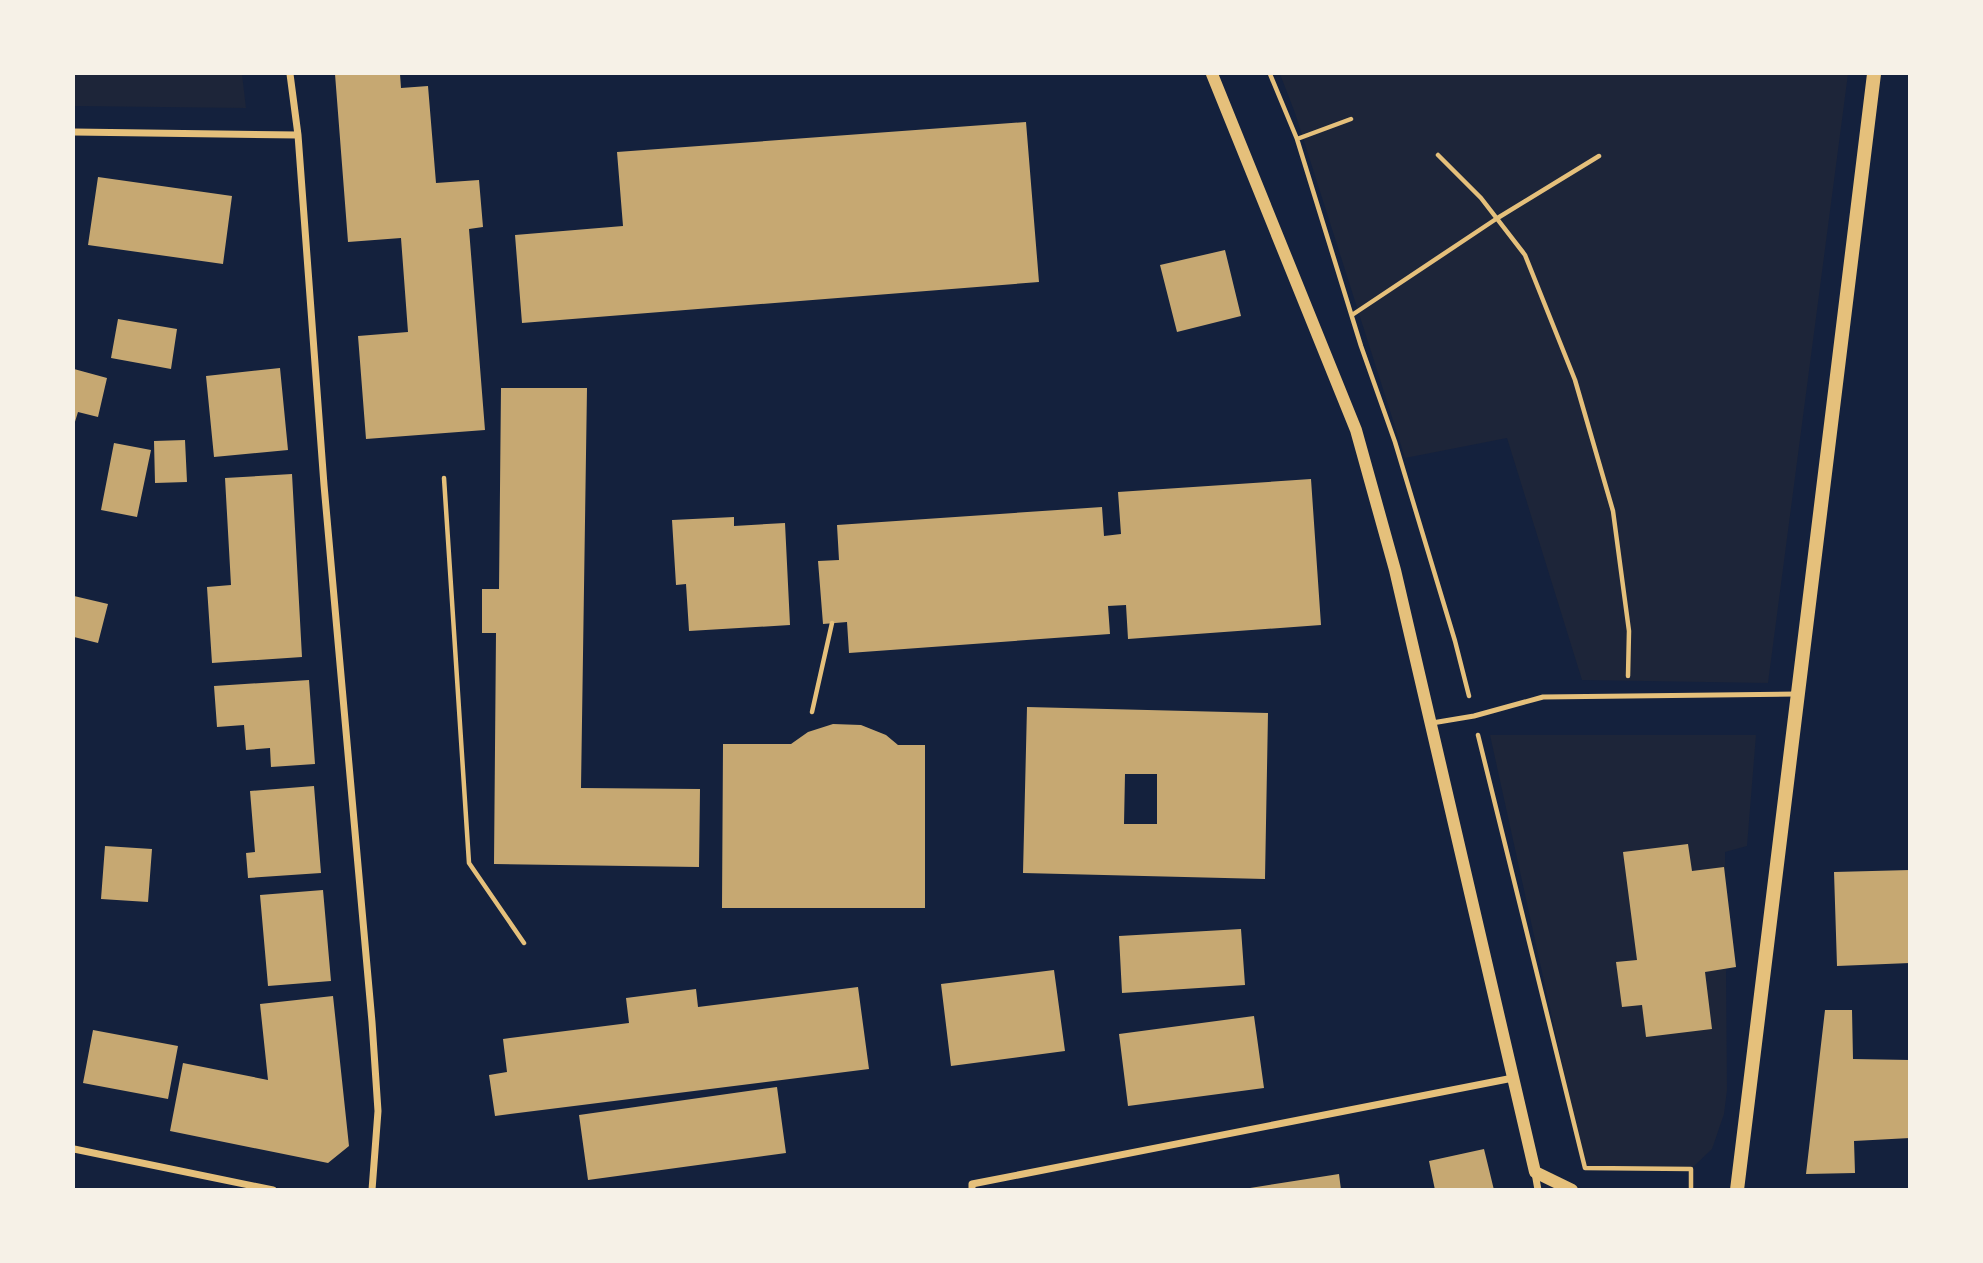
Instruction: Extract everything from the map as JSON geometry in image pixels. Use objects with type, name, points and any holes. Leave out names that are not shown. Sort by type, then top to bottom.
[{"type":"main road","points":[[1737,1189],[1874,74]]},
{"type":"street","points":[[290,74],[298,135],[324,485],[372,1022],[378,1111],[373,1189]]},
{"type":"street","points":[[1212,74],[1356,430],[1395,570],[1432,723],[1538,1189]]},
{"type":"street","points":[[74,132],[298,135]]},
{"type":"street","points":[[972,1187],[1513,1078]]},
{"type":"street","points":[[74,1149],[273,1189]]},
{"type":"street","points":[[1535,1172],[1572,1189]]},
{"type":"lane","points":[[1432,723],[1474,716],[1543,697],[1797,694]]},
{"type":"path","points":[[1270,74],[1297,139],[1395,442],[1455,641],[1585,1168],[1691,1169],[1691,1189]]},
{"type":"path","points":[[1297,139],[1351,119]]},
{"type":"path","points":[[1438,155],[1481,198],[1525,255],[1570,368],[1613,511],[1629,631],[1627,695]]},
{"type":"path","points":[[1352,315],[1496,219],[1599,156]]},
{"type":"path","points":[[443,478],[469,863],[524,943]]},
{"type":"path","points":[[812,712],[832,623]]},
{"type":"shaded area","points":[[74,74],[242,74],[246,108],[74,106]]},
{"type":"shaded area","points":[[1280,74],[1848,74],[1768,683],[1582,680],[1507,438],[1405,458],[1295,113]]},
{"type":"shaded area","points":[[1490,735],[1756,735],[1747,846],[1725,852],[1727,1090],[1724,1114],[1712,1149],[1691,1169],[1585,1168]]},
{"type":"building","points":[[335,74],[400,74],[401,88],[428,86],[436,183],[479,180],[483,227],[469,229],[485,430],[366,439],[358,336],[408,332],[401,238],[348,242]]},
{"type":"building","points":[[1026,122],[1039,282],[522,323],[515,235],[623,226],[617,152]]},
{"type":"building","points":[[98,177],[232,196],[223,264],[88,245]]},
{"type":"building","points":[[1225,250],[1241,316],[1177,332],[1160,265]]},
{"type":"building","points":[[118,319],[177,329],[171,369],[111,358]]},
{"type":"building","points":[[280,368],[288,450],[214,457],[206,376]]},
{"type":"building","points":[[74,369],[107,378],[98,417],[78,412],[74,425]]},
{"type":"building","points":[[501,388],[587,388],[581,788],[700,789],[699,867],[494,864],[496,633],[482,633],[482,589],[499,589]]},
{"type":"building","points":[[185,440],[187,482],[155,483],[154,441]]},
{"type":"building","points":[[114,443],[151,450],[137,517],[101,510]]},
{"type":"building","points":[[292,474],[302,657],[212,663],[207,587],[231,585],[225,478]]},
{"type":"building","points":[[1311,479],[1321,625],[1128,639],[1126,605],[1108,606],[1110,634],[849,653],[847,622],[823,624],[818,561],[839,560],[837,525],[1102,507],[1104,536],[1121,534],[1118,492]]},
{"type":"building","points":[[734,517],[734,526],[785,523],[790,625],[689,631],[686,584],[676,585],[672,520]]},
{"type":"building","points":[[74,596],[108,604],[98,643],[74,637]]},
{"type":"building","points":[[309,680],[315,764],[271,767],[270,748],[246,750],[244,725],[217,727],[214,686]]},
{"type":"building","points":[[1027,707],[1268,713],[1265,879],[1023,873]],"holes":[[[1125,774],[1157,774],[1157,824],[1124,824]]]},
{"type":"building","points":[[833,724],[861,725],[886,735],[898,745],[925,745],[925,908],[722,908],[723,744],[791,744],[808,732]]},
{"type":"building","points":[[314,786],[321,873],[248,878],[246,853],[255,852],[250,791]]},
{"type":"building","points":[[1688,844],[1692,871],[1724,867],[1736,967],[1705,972],[1712,1029],[1646,1037],[1642,1005],[1622,1007],[1616,962],[1637,960],[1623,852]]},
{"type":"building","points":[[105,846],[152,849],[148,902],[101,899]]},
{"type":"building","points":[[1910,870],[1910,963],[1837,966],[1834,872]]},
{"type":"building","points":[[323,890],[331,981],[268,986],[260,895]]},
{"type":"building","points":[[1241,929],[1245,985],[1122,993],[1119,936]]},
{"type":"building","points":[[1054,970],[1065,1051],[951,1066],[941,984]]},
{"type":"building","points":[[858,987],[869,1069],[495,1116],[489,1075],[507,1072],[503,1039],[629,1023],[626,998],[696,989],[698,1007]]},
{"type":"building","points":[[333,996],[349,1146],[328,1163],[170,1131],[183,1063],[268,1080],[260,1004]]},
{"type":"building","points":[[1825,1010],[1852,1010],[1853,1059],[1910,1060],[1910,1138],[1854,1141],[1855,1173],[1806,1174]]},
{"type":"building","points":[[1254,1016],[1264,1088],[1128,1106],[1119,1034]]},
{"type":"building","points":[[93,1030],[178,1046],[168,1099],[83,1083]]},
{"type":"building","points":[[777,1087],[786,1153],[588,1180],[579,1115]]},
{"type":"building","points":[[1484,1149],[1494,1190],[1435,1190],[1429,1161]]},
{"type":"building","points":[[1339,1174],[1341,1190],[1250,1190],[1250,1188]]}]
